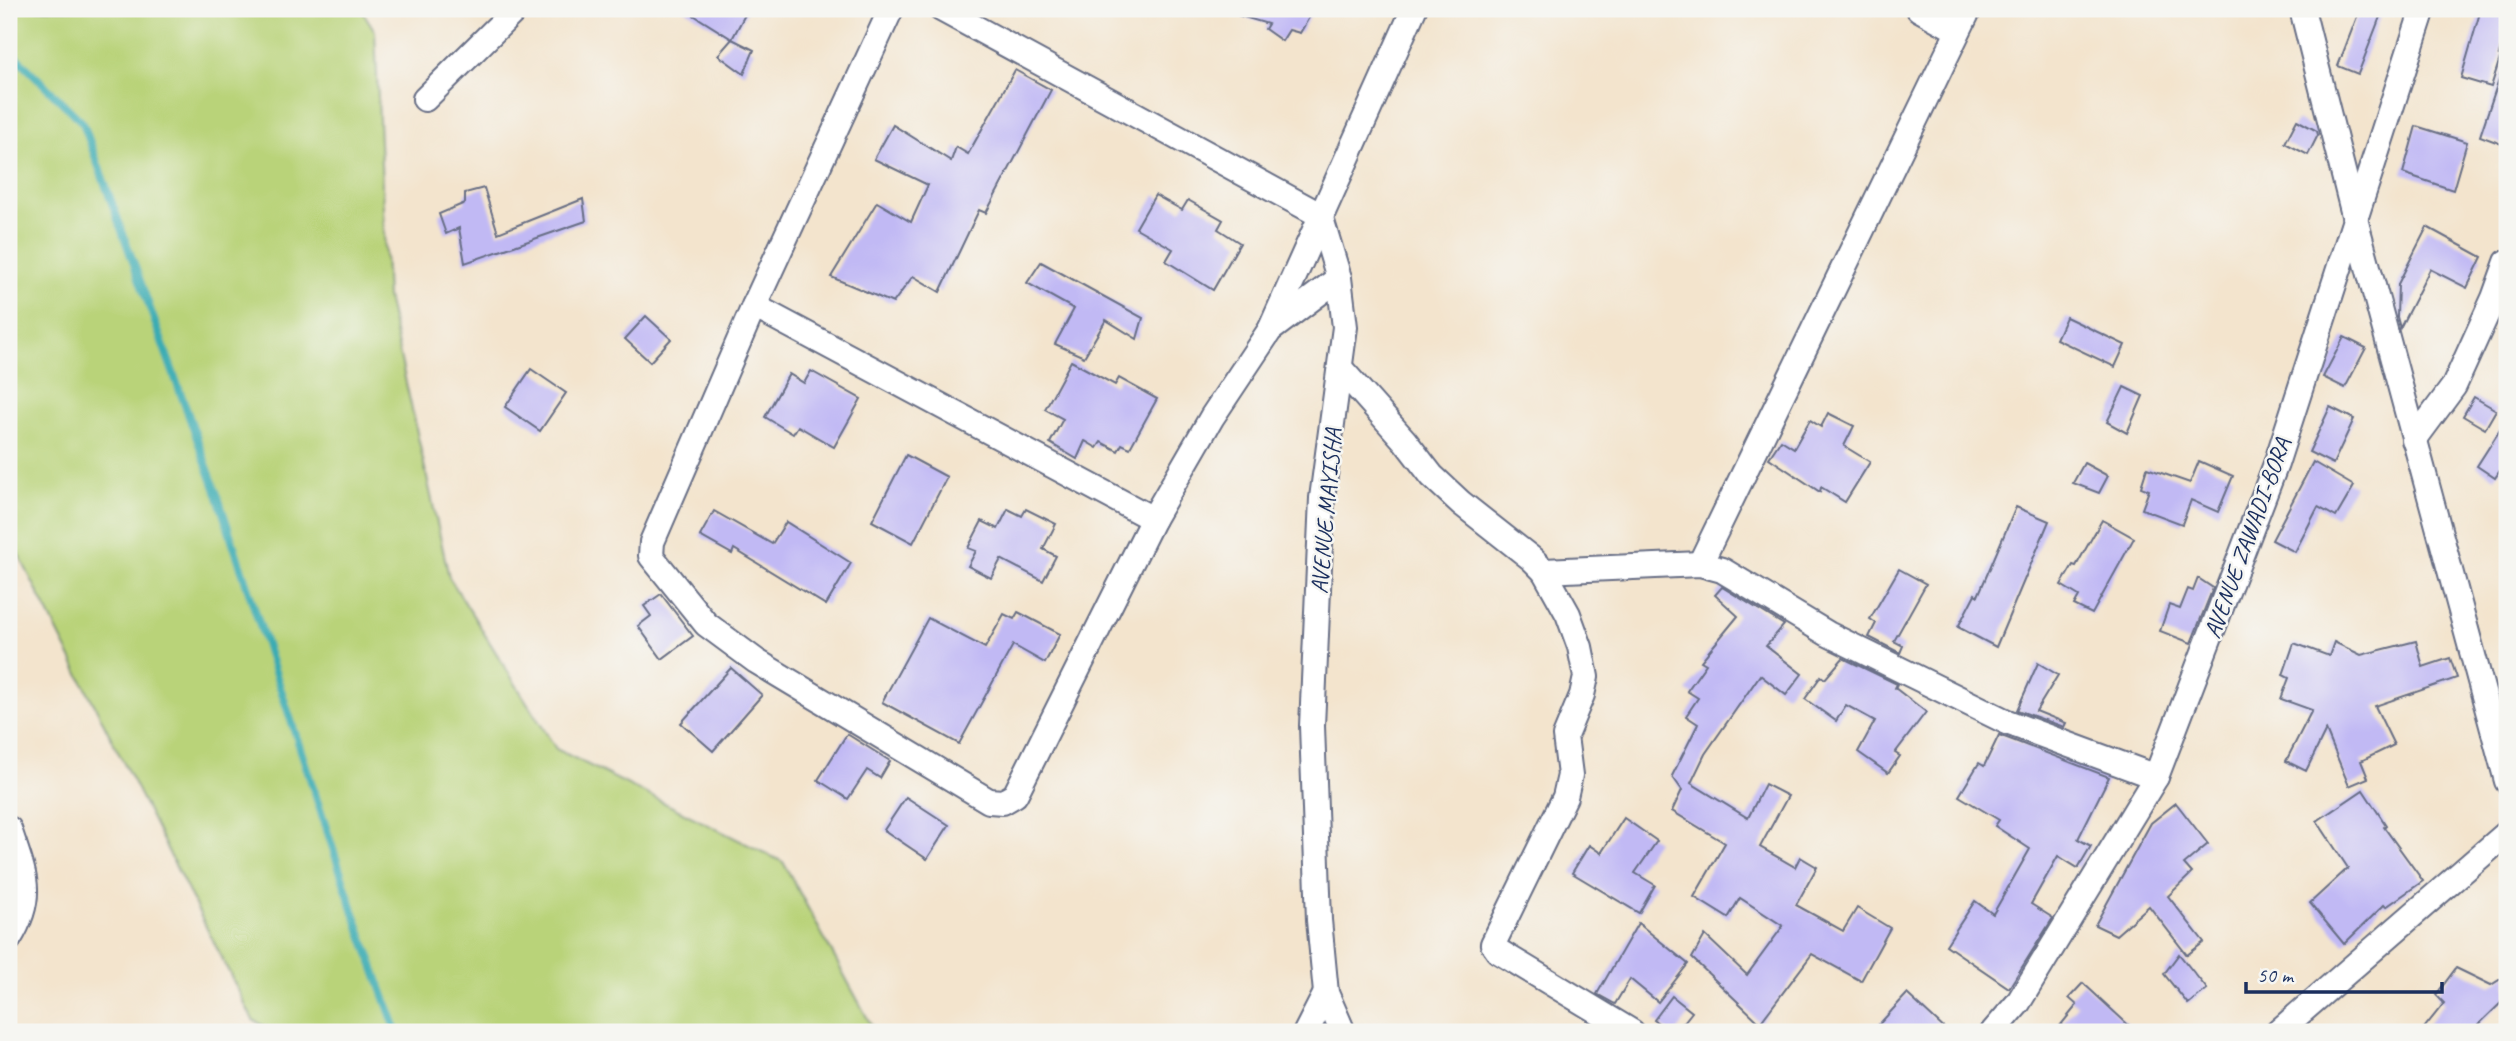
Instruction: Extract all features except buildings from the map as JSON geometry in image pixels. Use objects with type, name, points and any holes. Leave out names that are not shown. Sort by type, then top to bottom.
[{"type":"street","points":[[425,99],[516,9]]},
{"type":"street","points":[[891,9],[754,306],[652,542],[651,556],[706,624],[755,661],[989,801],[1003,802],[1015,795],[1153,519],[1212,417],[1270,330],[1414,9]]},
{"type":"street","points":[[941,9],[1320,215]]},
{"type":"street","points":[[1700,564],[1963,19],[1919,9]]},
{"type":"street","points":[[2302,9],[2355,219],[2507,781]]},
{"type":"street","name":"AVENUE ZAWADI-BORA","points":[[1993,1032],[2018,1003],[2157,776],[2276,464],[2423,9]]},
{"type":"street","name":"AVENUE MAYISHA","points":[[1320,215],[1339,278],[1345,327],[1322,498],[1312,726],[1319,920],[1326,993],[1343,1032]]},
{"type":"street","points":[[2414,440],[2454,386],[2494,298],[2507,262]]},
{"type":"street","points":[[1270,330],[1339,278]]},
{"type":"street","points":[[754,306],[1153,519]]},
{"type":"street","points":[[1341,369],[1405,441],[1432,477],[1544,571],[1574,629],[1586,677],[1582,695],[1565,736],[1570,775],[1565,797],[1493,944],[1498,951],[1632,1032]]},
{"type":"street","points":[[1544,571],[1700,564],[1722,570],[1828,634],[2007,722],[2157,776]]},
{"type":"street","points":[[9,829],[25,887],[25,905],[9,939]]},
{"type":"street","points":[[2278,1032],[2507,833]]},
{"type":"street","points":[[1306,1032],[1326,993]]},
{"type":"green space","points":[[9,9],[361,9],[375,31],[387,297],[449,577],[556,749],[783,862],[875,1032],[275,1032],[253,1020],[9,535]]},
{"type":"waterway","points":[[9,50],[83,123],[217,494],[353,910],[397,1032]]}]
